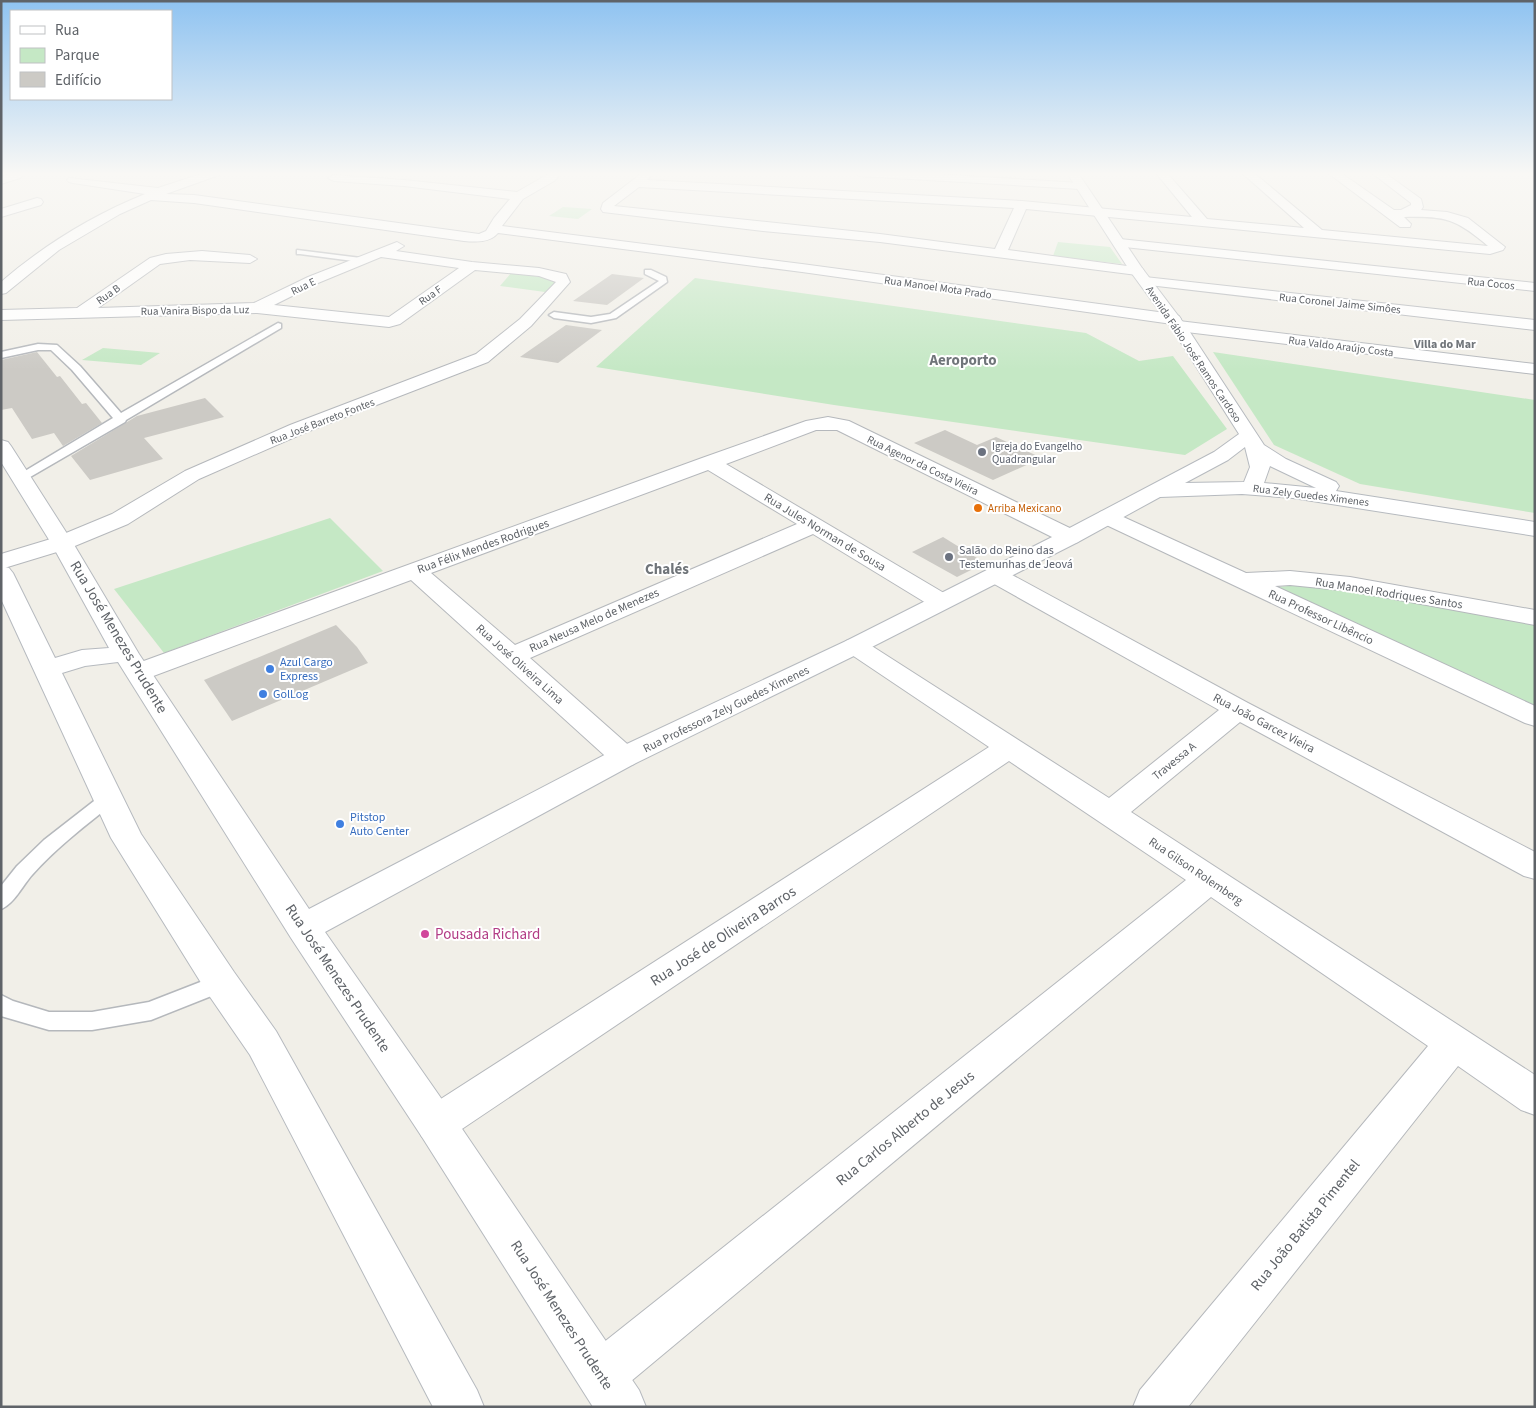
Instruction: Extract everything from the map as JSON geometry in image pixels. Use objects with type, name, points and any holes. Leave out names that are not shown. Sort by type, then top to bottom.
[{"type":"street","points":[[1,290],[8,278],[69,239]]},
{"type":"street","name":"Rua E","points":[[257,308],[361,260],[416,239]]},
{"type":"street","name":"Rua Manoel Mota Prado","points":[[571,239],[802,268],[1175,323]]},
{"type":"street","points":[[802,268],[832,239]]},
{"type":"street","name":"Rua Coronel Jaime Simôes","points":[[886,239],[1000,253],[1141,276],[1535,325]]},
{"type":"street","points":[[1000,253],[1007,239]]},
{"type":"street","name":"Avenida Fábio José Ramos Cardoso","points":[[1117,239],[1253,442]]},
{"type":"street","points":[[1377,239],[1498,248],[1486,239]]},
{"type":"street","points":[[1425,239],[1431,244]]},
{"type":"street","name":"Rua Cocos","points":[[1120,243],[1535,287]]},
{"type":"street","points":[[380,253],[472,266]]},
{"type":"street","name":"Rua B","points":[[82,312],[155,261],[163,258],[192,256],[250,259]]},
{"type":"street","name":"Rua José Barreto Fontes","points":[[1,562],[62,543],[120,519],[201,471],[298,429],[482,358],[544,314],[563,282],[561,277],[539,272],[472,266]]},
{"type":"street","name":"Rua F","points":[[388,322],[394,321],[472,266]]},
{"type":"street","name":"Rua Vanira Bispo da Luz","points":[[1,315],[257,308],[388,322]]},
{"type":"street","name":"Rua Valdo Araújo Costa","points":[[1175,323],[1535,369]]},
{"type":"street","name":"Rua Félix Mendes Rodrigues","points":[[47,670],[82,658],[133,663],[414,572],[709,462],[813,425],[828,423]]},
{"type":"street","name":"Rua Agenor da Costa Vieira","points":[[828,423],[842,425],[1070,536]]},
{"type":"street","points":[[1251,487],[1261,470],[1253,442]]},
{"type":"street","points":[[1253,442],[1279,464],[1304,476],[1383,504],[1535,529]]},
{"type":"street","name":"Rua Professora Zely Guedes Ximenes","points":[[304,928],[624,757],[855,646],[1108,517],[1221,456],[1253,442]]},
{"type":"street","name":"Rua José Menezes Prudente","points":[[1,446],[62,543],[133,663],[304,928],[436,1124],[611,1391]]},
{"type":"street","name":"Rua Jules Norman de Sousa","points":[[709,462],[940,602]]},
{"type":"street","name":"Rua Zely Guedes Ximenes","points":[[1150,495],[1182,490],[1251,487],[1304,492],[1383,504]]},
{"type":"street","name":"Rua Professor Libêncio","points":[[1108,517],[1535,717]]},
{"type":"street","name":"Rua Neusa Melo de Menezes","points":[[512,656],[814,524]]},
{"type":"street","name":"Rua José Oliveira Lima","points":[[414,572],[512,656],[624,757]]},
{"type":"street","points":[[1,574],[127,838],[263,1044],[460,1407]]},
{"type":"street","name":"Rua João Garcez Vieira","points":[[995,575],[1238,709],[1535,868]]},
{"type":"street","name":"Rua Manoel Rodriques Santos","points":[[1242,580],[1290,578],[1350,584],[1535,618]]},
{"type":"street","name":"Rua Gilson Rolemberg","points":[[855,646],[1110,813],[1535,1097]]},
{"type":"street","name":"Travessa A","points":[[1110,813],[1238,709]]},
{"type":"street","name":"Rua José de Oliveira Barros","points":[[436,1124],[1009,747]]},
{"type":"street","name":"Rua Carlos Alberto de Jesus","points":[[611,1391],[1209,880]]},
{"type":"street","name":"Rua João Batista Pimentel","points":[[1157,1407],[1453,1044]]},
{"type":"lane","points":[[300,252],[361,260]]},
{"type":"lane","points":[[544,314],[591,320],[613,316],[663,282],[660,276],[648,272]]},
{"type":"lane","points":[[21,477],[121,420],[278,326]]},
{"type":"lane","points":[[1,355],[38,347],[54,347],[76,368],[121,420]]},
{"type":"lane","points":[[1,901],[29,864],[52,841],[109,798]]},
{"type":"lane","points":[[1,1004],[6,1008],[48,1021],[92,1021],[151,1011],[221,983]]},
{"type":"green space","points":[[1058,242],[1110,247],[1122,264],[1053,256]]},
{"type":"green space","points":[[511,273],[555,279],[558,282],[545,292],[500,286]]},
{"type":"green space","points":[[695,278],[1086,333],[1139,361],[1173,356],[1227,429],[1185,455],[834,405],[596,367]]},
{"type":"green space","points":[[103,348],[160,353],[141,365],[82,360]]},
{"type":"green space","points":[[1213,352],[1535,400],[1535,513],[1360,484],[1274,445]]},
{"type":"green space","points":[[330,518],[383,571],[164,653],[114,589]]},
{"type":"green space","points":[[1315,583],[1535,622],[1535,707],[1278,587]]},
{"type":"building","points":[[612,274],[644,278],[607,305],[573,301]]},
{"type":"building","points":[[566,325],[602,330],[558,363],[520,357]]},
{"type":"building","points":[[37,352],[57,377],[60,376],[82,404],[86,403],[102,423],[63,446],[54,433],[32,439],[12,408],[1,410],[1,360]]},
{"type":"building","points":[[205,398],[224,417],[144,438],[163,459],[90,480],[71,456],[137,416]]},
{"type":"building","points":[[945,430],[977,445],[996,437],[1042,458],[993,480],[914,443]]},
{"type":"building","name":"Salão do Reino das Testemunhas de Jeová","points":[[943,537],[985,563],[957,577],[912,552]]},
{"type":"building","points":[[336,625],[357,647],[368,663],[232,721],[204,680]]},
{"type":"place","name":"Igreja do Evangelho Quadrangular","points":[[982,452]]},
{"type":"place","name":"Arriba Mexicano","points":[[978,508]]},
{"type":"place","name":"Salão do Reino das Testemunhas de Jeová","points":[[949,557]]},
{"type":"place","name":"Azul Cargo Express","points":[[270,669]]},
{"type":"place","name":"GolLog","points":[[263,694]]},
{"type":"place","name":"Pitstop Auto Center","points":[[340,824]]},
{"type":"place","name":"Pousada Richard","points":[[425,934]]},
{"type":"district","name":"Villa do Mar","points":[[1445,344]]},
{"type":"district","name":"Aeroporto","points":[[963,360]]},
{"type":"district","name":"Chalés","points":[[667,569]]}]
